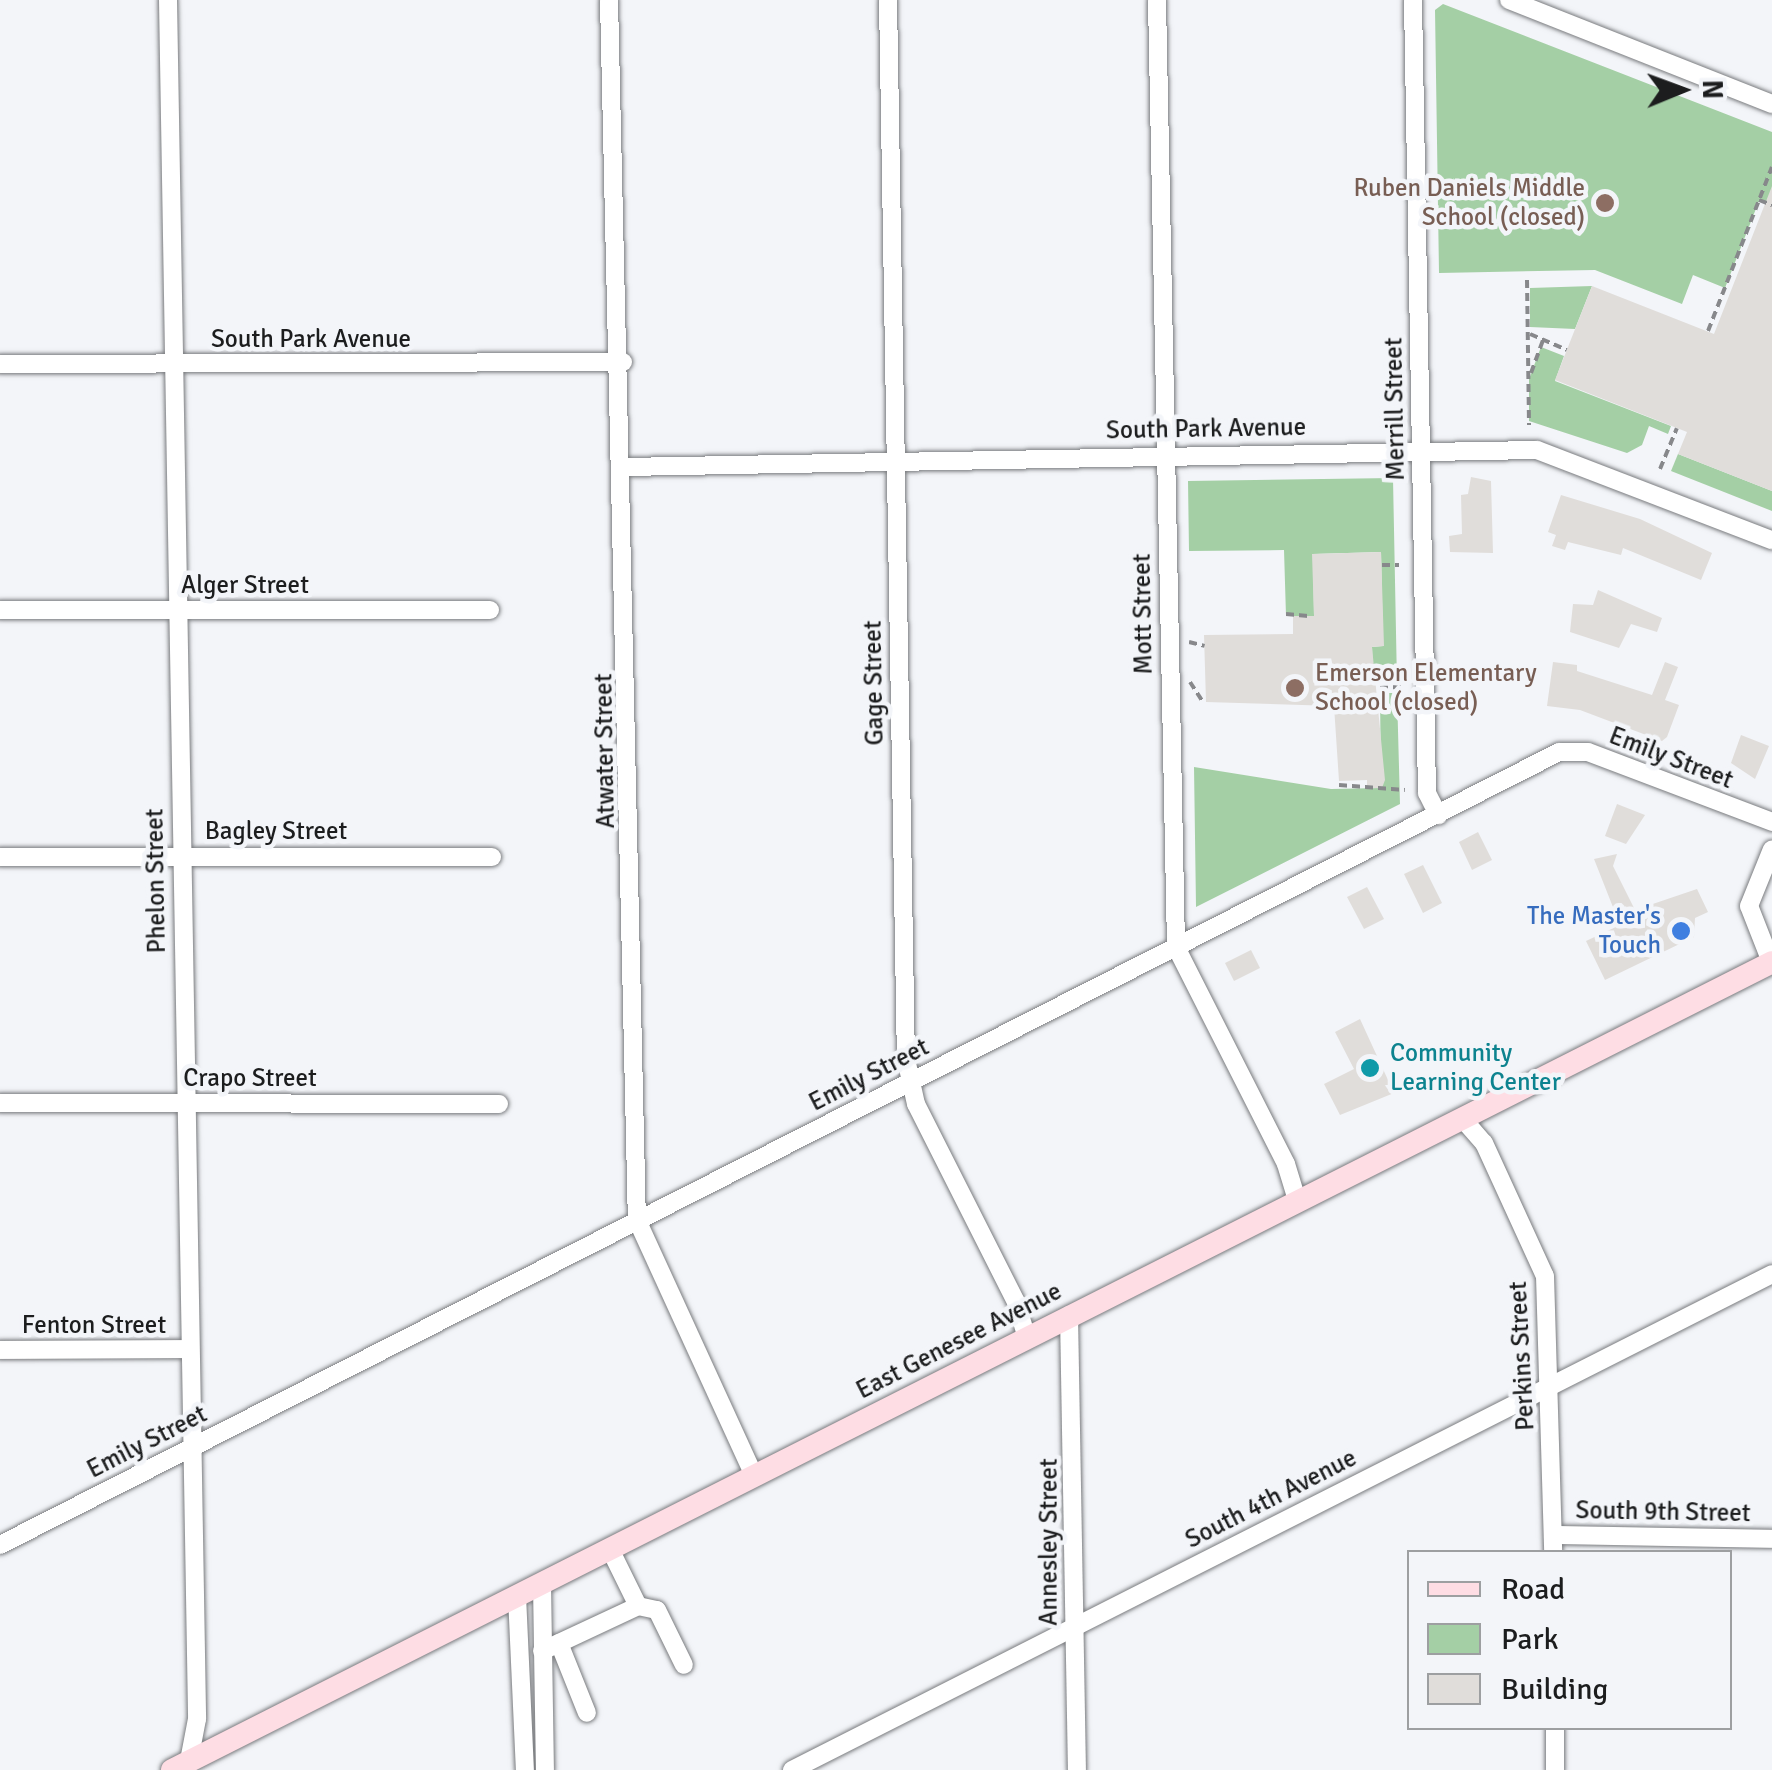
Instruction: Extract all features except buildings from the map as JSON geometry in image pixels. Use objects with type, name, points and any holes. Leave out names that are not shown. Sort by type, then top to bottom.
[{"type":"main road","name":"East Genesee Avenue","points":[[181,1766],[1771,962]]},
{"type":"street","name":"Phelon Street","points":[[168,0],[197,1718],[181,1766]]},
{"type":"street","name":"Atwater Street","points":[[610,0],[625,466],[637,1220],[754,1475]]},
{"type":"street","name":"Gage Street","points":[[888,0],[909,1083],[1016,1302],[1027,1338]]},
{"type":"street","name":"Mott Street","points":[[1157,0],[1176,947],[1286,1164],[1297,1200]]},
{"type":"street","name":"Merrill Street","points":[[1413,0],[1427,794],[1438,815]]},
{"type":"street","points":[[1519,2],[1772,104]]},
{"type":"street","name":"South Park Avenue","points":[[0,364],[622,362]]},
{"type":"street","name":"South Park Avenue","points":[[625,466],[1420,448],[1537,450],[1772,540]]},
{"type":"street","name":"Alger Street","points":[[0,610],[490,610]]},
{"type":"street","name":"Emily Street","points":[[0,1545],[1574,749],[1772,822]]},
{"type":"street","points":[[1771,962],[1749,919],[1772,849]]},
{"type":"street","name":"Bagley Street","points":[[0,857],[492,858]]},
{"type":"street","name":"Crapo Street","points":[[0,1103],[500,1104]]},
{"type":"street","name":"Perkins Street","points":[[1462,1118],[1484,1144],[1545,1276],[1553,1544]]},
{"type":"street","name":"South 4th Avenue","points":[[792,1770],[1772,1274]]},
{"type":"street","points":[[1738,1290],[1772,1292]]},
{"type":"street","name":"Annesley Street","points":[[1069,1315],[1077,1770]]},
{"type":"street","name":"Fenton Street","points":[[0,1350],[188,1349]]},
{"type":"street","name":"South 9th Street","points":[[1553,1544],[1772,1539]]},
{"type":"street","points":[[610,1549],[638,1606]]},
{"type":"street","points":[[542,1584],[551,1647],[545,1770]]},
{"type":"street","points":[[517,1596],[525,1770]]},
{"type":"street","points":[[551,1647],[638,1606],[657,1610],[684,1665]]},
{"type":"street","points":[[551,1647],[587,1713]]},
{"type":"street","points":[[1555,1730],[1555,1770]]},
{"type":"path","points":[[1708,331],[1772,168]]},
{"type":"path","points":[[1759,200],[1772,205]]},
{"type":"path","points":[[1526,280],[1529,424]]},
{"type":"path","points":[[1528,333],[1567,350]]},
{"type":"path","points":[[1528,379],[1544,340]]},
{"type":"path","points":[[1660,469],[1677,428]]},
{"type":"path","points":[[1382,565],[1399,565]]},
{"type":"path","points":[[1286,614],[1311,616]]},
{"type":"path","points":[[1189,642],[1205,646]]},
{"type":"path","points":[[1190,682],[1203,702]]},
{"type":"path","points":[[1380,688],[1402,687]]},
{"type":"path","points":[[1340,785],[1347,783],[1364,791],[1404,790]]},
{"type":"green space","points":[[1443,4],[1772,132],[1772,205],[1759,201],[1725,288],[1693,275],[1682,304],[1595,270],[1439,273],[1435,10]]},
{"type":"green space","points":[[1592,286],[1575,329],[1530,327],[1530,288]]},
{"type":"green space","points":[[1541,347],[1564,356],[1555,381],[1671,426],[1668,434],[1649,426],[1642,445],[1627,453],[1529,421],[1529,379]]},
{"type":"green space","points":[[1678,454],[1772,491],[1772,511],[1671,471]]},
{"type":"green space","points":[[1393,478],[1397,683],[1373,680],[1372,647],[1383,646],[1381,552],[1313,554],[1314,616],[1286,616],[1284,550],[1189,551],[1188,481]]},
{"type":"green space","points":[[1380,693],[1397,693],[1400,804],[1196,907],[1194,767],[1331,789],[1381,788]]},
{"type":"place","name":"Ruben Daniels Middle School (closed)","points":[[1605,203]]},
{"type":"place","name":"Emerson Elementary School (closed)","points":[[1295,688]]},
{"type":"place","name":"The Master's Touch","points":[[1681,931]]},
{"type":"place","name":"Community Learning Center","points":[[1370,1068]]}]
